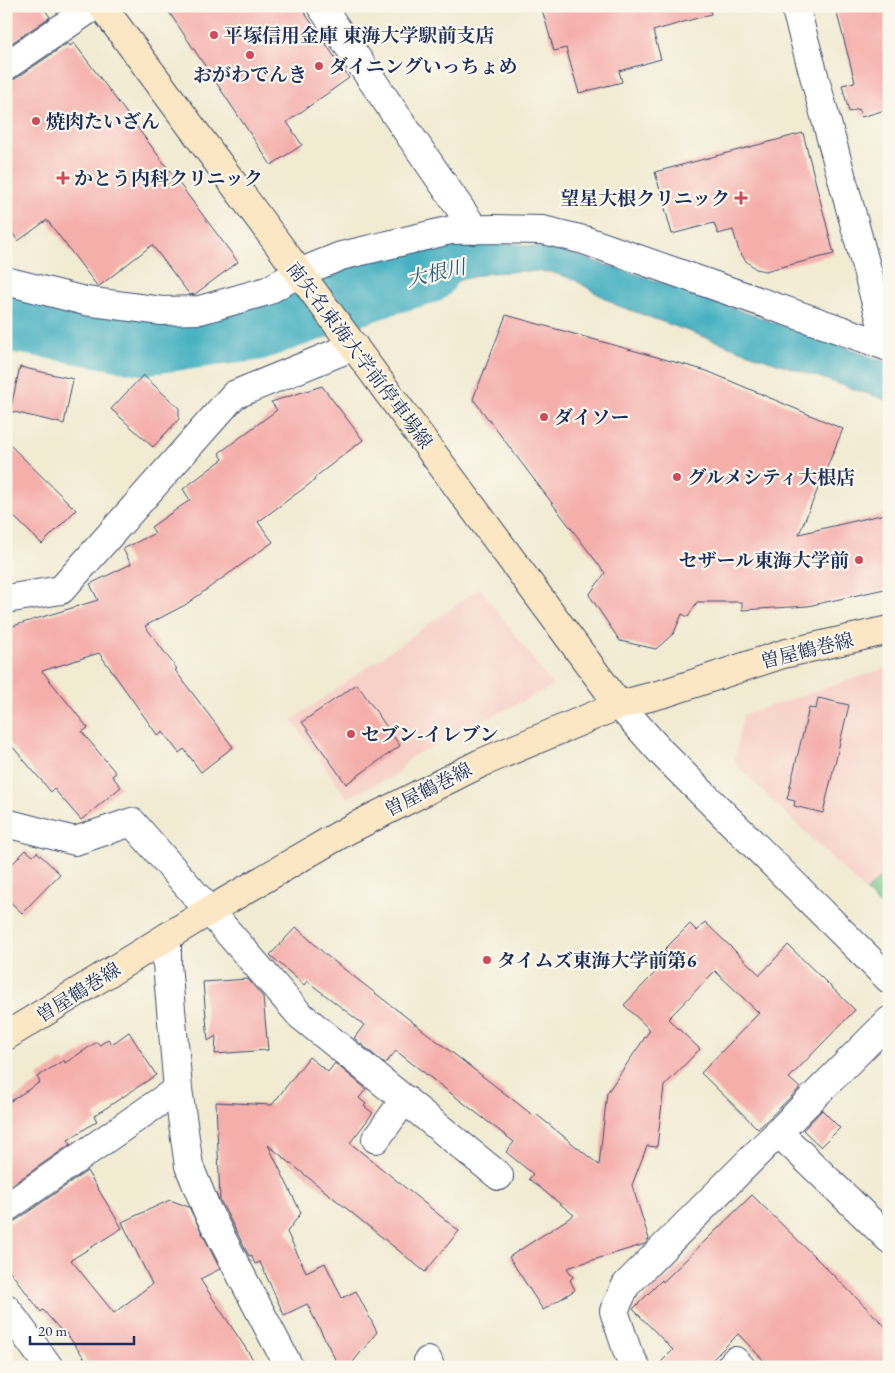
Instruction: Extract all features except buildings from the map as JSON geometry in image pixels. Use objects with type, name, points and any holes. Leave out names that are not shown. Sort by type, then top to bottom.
[{"type":"main road","name":"南矢名東海大学前停車場線","points":[[102,6],[619,705]]},
{"type":"main road","name":"曽屋鶴巻線","points":[[6,1036],[209,911],[356,825],[481,763],[619,705],[665,693],[784,654],[889,630]]},
{"type":"street","points":[[6,66],[94,6]]},
{"type":"street","points":[[321,6],[475,230]]},
{"type":"street","points":[[795,6],[888,347]]},
{"type":"street","points":[[6,281],[84,302],[162,311],[200,310],[267,291],[302,276],[340,256],[451,230],[543,230],[584,240],[888,347]]},
{"type":"street","points":[[6,599],[61,590],[234,395],[350,341]]},
{"type":"street","points":[[619,705],[662,754],[889,979]]},
{"type":"street","points":[[6,823],[75,841],[132,822],[300,1015],[499,1176]]},
{"type":"street","points":[[167,937],[167,964],[178,1089],[189,1166],[207,1210],[289,1367]]},
{"type":"street","points":[[636,1367],[628,1353],[614,1312],[626,1285],[889,1021]]},
{"type":"street","points":[[6,1208],[178,1089]]},
{"type":"street","points":[[376,1139],[405,1099]]},
{"type":"street","points":[[778,1132],[889,1239]]},
{"type":"street","points":[[6,1308],[49,1367]]},
{"type":"street","points":[[730,1367],[735,1361],[741,1367]]},
{"type":"shaded area","points":[[480,588],[553,686],[411,757],[395,775],[347,798],[292,720]]},
{"type":"shaded area","points":[[889,667],[889,870],[866,892],[734,763],[743,715]]},
{"type":"green space","points":[[889,870],[889,914],[866,892]]},
{"type":"water","points":[[498,242],[555,249],[636,274],[889,363],[889,401],[616,305],[573,279],[550,272],[489,273],[460,280],[434,296],[397,304],[309,338],[234,363],[195,365],[96,360],[6,338],[6,300],[55,315],[115,325],[176,328],[214,326],[246,318],[251,326],[281,330],[338,304],[368,280],[384,273],[433,260],[446,246]]},
{"type":"pier","points":[[361,283],[382,312],[298,345],[284,326],[337,301]]},
{"type":"waterway","name":"大根川","points":[[6,320],[142,344],[255,330],[384,285],[427,273]]},
{"type":"place","name":"平塚信用金庫 東海大学駅前支店","points":[[214,35]]},
{"type":"place","name":"おがわでんき","points":[[250,55]]},
{"type":"place","name":"ダイニングいっちょめ","points":[[319,66]]},
{"type":"place","name":"焼肉たいざん","points":[[36,121]]},
{"type":"place","name":"かとう内科クリニック","points":[[63,178]]},
{"type":"place","name":"望星大根クリニック","points":[[741,198]]},
{"type":"place","name":"ダイソー","points":[[544,417]]},
{"type":"place","name":"グルメシティ大根店","points":[[677,477]]},
{"type":"place","name":"セザール東海大学前","points":[[859,560]]},
{"type":"place","name":"セブン-イレブン","points":[[351,734]]},
{"type":"place","name":"タイムズ東海大学前第6","points":[[487,960]]}]
